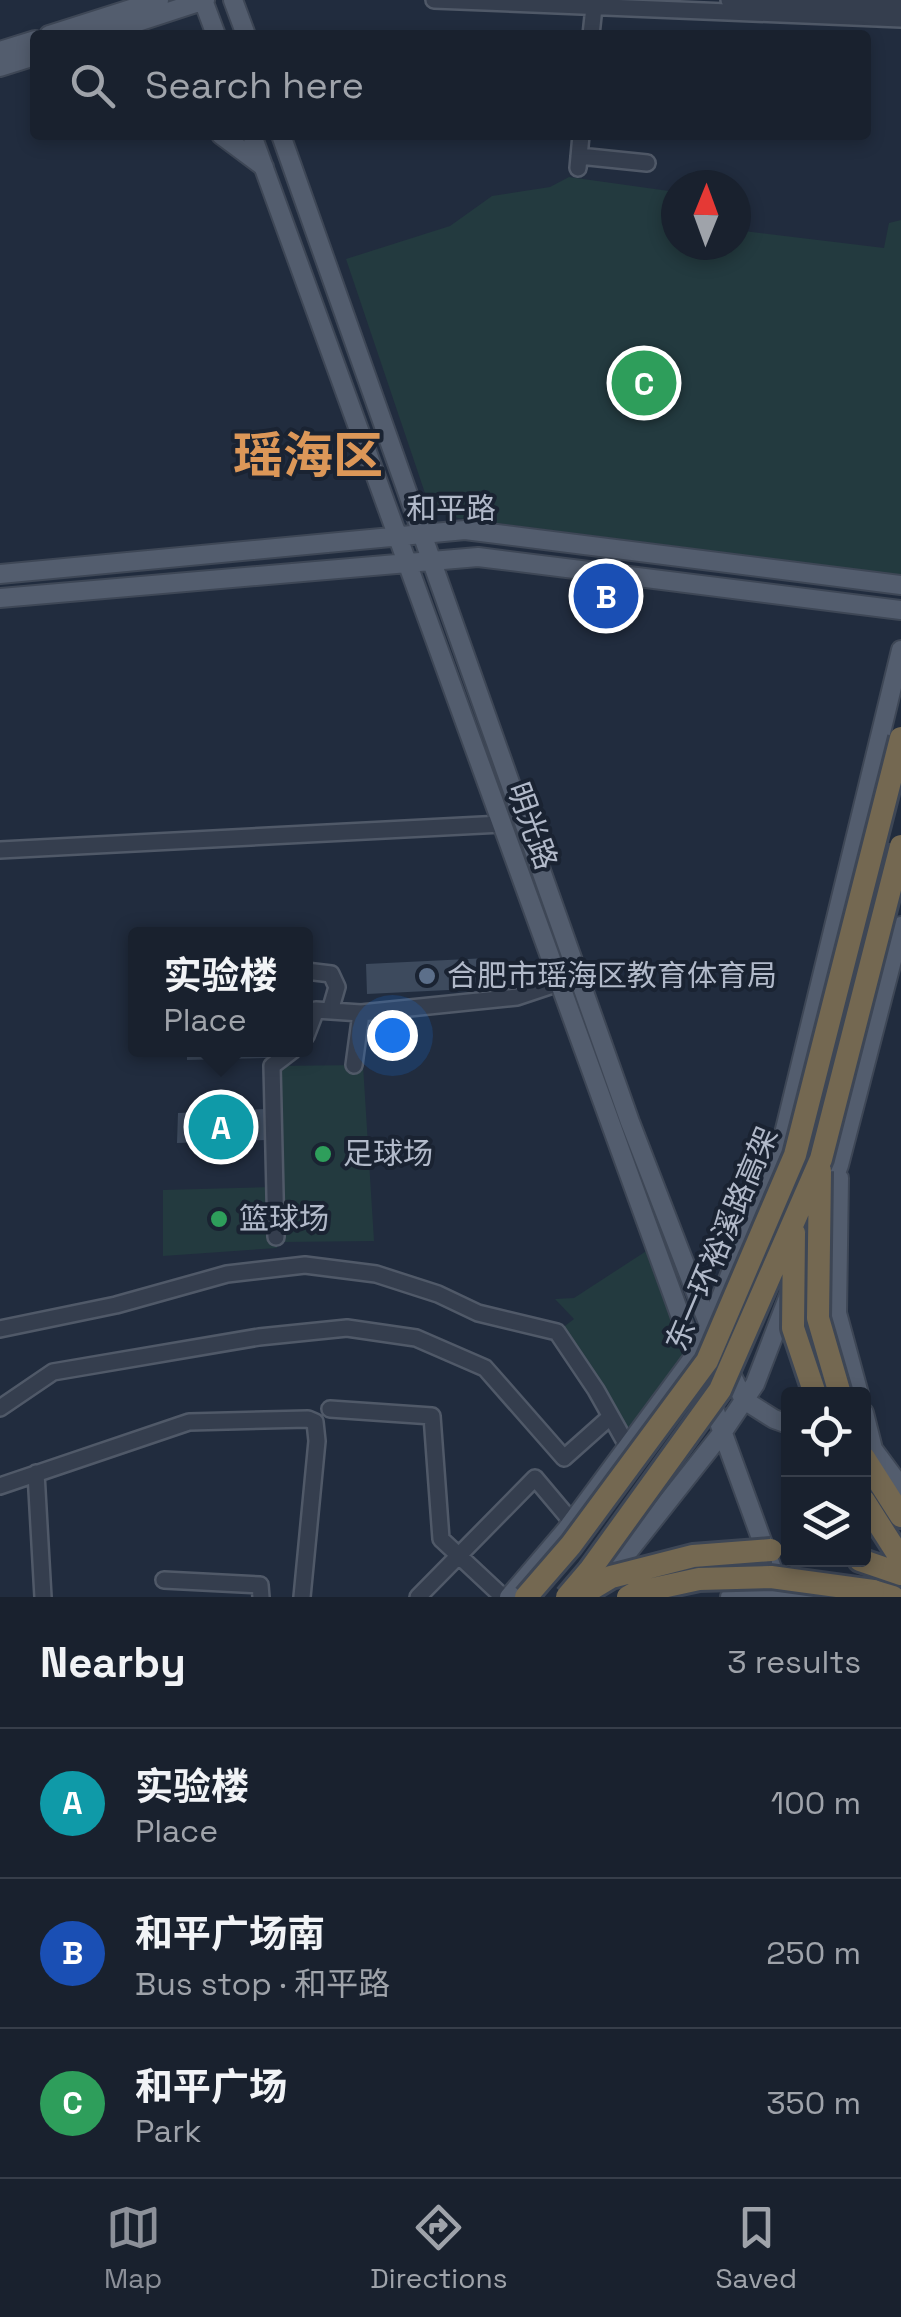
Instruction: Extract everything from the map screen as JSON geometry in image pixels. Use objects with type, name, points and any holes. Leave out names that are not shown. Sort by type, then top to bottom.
[{"type":"highway","name":"东一环裕溪路高架","points":[[526,1597],[571,1545],[707,1362],[796,1155],[901,738]]},
{"type":"highway","name":"东一环裕溪路高架","points":[[567,1597],[720,1390],[830,1162],[901,846]]},
{"type":"highway","points":[[796,1155],[793,1328],[814,1387]]},
{"type":"highway","points":[[830,1162],[818,1318],[838,1387]]},
{"type":"highway","points":[[871,1459],[901,1516]]},
{"type":"highway","points":[[871,1512],[901,1560]]},
{"type":"highway","points":[[578,1597],[611,1577],[693,1556],[781,1551]]},
{"type":"highway","points":[[871,1564],[901,1574]]},
{"type":"highway","points":[[628,1597],[635,1592],[699,1579],[770,1577],[873,1590],[893,1597]]},
{"type":"main road","points":[[65,30],[158,0]]},
{"type":"main road","points":[[113,30],[204,0],[214,30]]},
{"type":"main road","points":[[233,0],[244,30]]},
{"type":"main road","points":[[0,51],[30,42]]},
{"type":"main road","points":[[0,67],[30,58]]},
{"type":"main road","points":[[228,140],[264,167]]},
{"type":"main road","name":"明光路","points":[[254,140],[782,1596]]},
{"type":"main road","name":"明光路","points":[[283,140],[630,1122],[710,1326],[744,1400]]},
{"type":"main road","name":"和平路","points":[[0,574],[465,530],[901,586]]},
{"type":"main road","name":"和平路","points":[[0,598],[478,557],[901,610]]},
{"type":"main road","points":[[506,1597],[572,1522],[701,1348],[780,1150],[901,650]]},
{"type":"main road","points":[[592,1597],[722,1434],[755,1384],[830,1162],[901,926]]},
{"type":"main road","points":[[830,1162],[837,1313],[856,1387]]},
{"type":"main road","points":[[744,1400],[781,1421]]},
{"type":"main road","points":[[871,1455],[901,1487]]},
{"type":"main road","points":[[730,1597],[805,1597]]},
{"type":"street","points":[[434,0],[901,19]]},
{"type":"street","points":[[729,0],[901,7]]},
{"type":"street","points":[[592,30],[594,6]]},
{"type":"street","points":[[580,140],[578,162],[647,164]]},
{"type":"street","points":[[0,850],[502,824]]},
{"type":"street","points":[[313,973],[330,974],[337,987],[317,1007]]},
{"type":"street","points":[[317,1007],[360,1013],[517,996],[559,984]]},
{"type":"street","points":[[354,1065],[360,1013]]},
{"type":"street","points":[[276,1237],[272,1066],[284,1057]]},
{"type":"street","points":[[0,1329],[116,1306],[226,1274],[305,1265],[376,1274],[478,1312],[557,1332],[628,1447]]},
{"type":"street","points":[[0,1408],[54,1372],[259,1337],[346,1328],[416,1338],[485,1368],[564,1458],[610,1417]]},
{"type":"street","points":[[330,1410],[432,1416],[440,1540],[506,1597]]},
{"type":"street","points":[[0,1486],[189,1422],[315,1422],[317,1441],[302,1597]]},
{"type":"street","points":[[36,1473],[44,1597]]},
{"type":"street","points":[[418,1597],[534,1478],[572,1522]]},
{"type":"street","points":[[164,1580],[260,1586],[261,1597]]},
{"type":"green space","points":[[569,177],[661,190],[661,260],[751,260],[751,232],[884,248],[889,223],[901,220],[901,575],[458,518],[430,508],[346,259],[450,226],[492,196],[550,187]]},
{"type":"green space","name":"足球场","points":[[363,1065],[374,1241],[283,1242],[272,1066]]},
{"type":"green space","name":"篮球场","points":[[275,1187],[277,1248],[163,1256],[163,1190]]},
{"type":"green space","points":[[654,1246],[694,1357],[628,1447],[557,1332],[574,1319],[555,1299],[574,1298]]},
{"type":"building","name":"合肥市瑶海区教育体育局","points":[[488,958],[489,988],[367,994],[366,964]]},
{"type":"building","points":[[187,1057],[268,1057],[268,1058]]},
{"type":"building","points":[[266,1109],[265,1140],[177,1143],[178,1113]]},
{"type":"place","name":"和平广场","points":[[644,383]]},
{"type":"place","name":"和平广场南","points":[[606,596]]},
{"type":"place","name":"合肥市瑶海区教育体育局","points":[[427,976]]},
{"type":"place","name":"实验楼","points":[[221,1127]]},
{"type":"place","name":"足球场","points":[[323,1154]]},
{"type":"place","name":"篮球场","points":[[219,1219]]},
{"type":"district","name":"瑶海区","points":[[308,455]]}]
